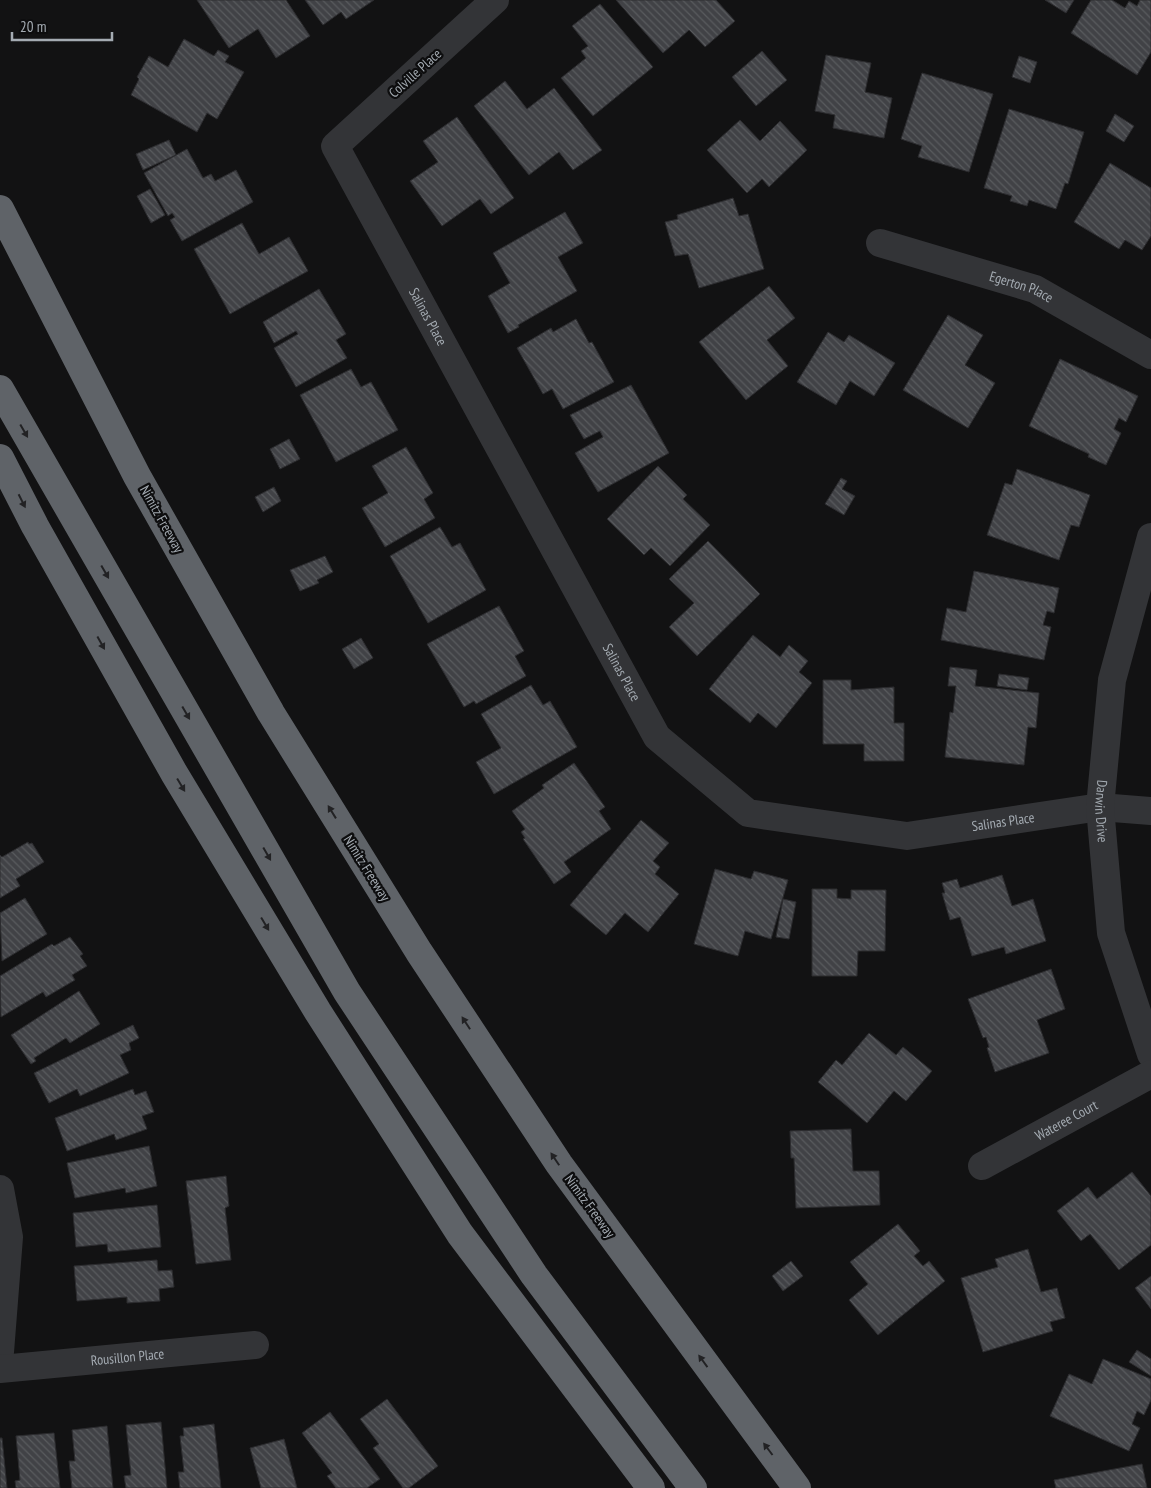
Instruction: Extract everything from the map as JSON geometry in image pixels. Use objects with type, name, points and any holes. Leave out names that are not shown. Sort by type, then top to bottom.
[{"type":"highway","name":"Nimitz Freeway","points":[[0,209],[156,510],[271,713],[419,952],[558,1164],[798,1488]]},
{"type":"highway","points":[[0,389],[347,992],[534,1275],[693,1488]]},
{"type":"highway","points":[[0,458],[35,526],[174,773],[318,1012],[460,1234],[651,1488]]},
{"type":"street","name":"Colville Place","points":[[335,146],[495,0]]},
{"type":"street","name":"Salinas Place","points":[[335,146],[657,738],[748,813],[907,836],[1100,807],[1151,811]]},
{"type":"street","name":"Egerton Place","points":[[880,243],[1036,289],[1151,355]]},
{"type":"street","name":"Darwin Drive","points":[[1151,537],[1112,680],[1100,807],[1111,933],[1151,1054]]},
{"type":"street","name":"Wateree Court","points":[[982,1166],[1151,1074]]},
{"type":"street","points":[[0,1189],[9,1238],[0,1352]]},
{"type":"street","name":"Rousillon Place","points":[[0,1369],[254,1345]]},
{"type":"building","points":[[197,0],[286,0],[310,36],[276,58],[258,29],[229,48]]},
{"type":"building","points":[[305,0],[374,0],[346,19],[341,12],[323,25]]},
{"type":"building","points":[[616,0],[716,0],[735,21],[705,47],[689,30],[663,53]]},
{"type":"building","points":[[1045,0],[1074,0],[1066,13]]},
{"type":"building","points":[[1091,0],[1112,0],[1125,8],[1129,1],[1137,6],[1140,0],[1151,0],[1151,52],[1137,75],[1071,33]]},
{"type":"building","points":[[600,4],[653,67],[593,116],[561,78],[586,58],[581,51],[588,46],[572,26]]},
{"type":"building","points":[[184,39],[214,56],[218,50],[229,56],[225,62],[244,72],[217,119],[207,113],[197,132],[131,95],[139,79],[137,77],[149,56],[168,67]]},
{"type":"building","points":[[762,51],[787,80],[756,106],[732,77]]},
{"type":"building","points":[[826,55],[871,63],[865,92],[892,98],[884,138],[833,128],[835,115],[815,111]]},
{"type":"building","points":[[1019,56],[1037,62],[1030,83],[1012,77]]},
{"type":"building","points":[[922,73],[993,94],[969,172],[918,157],[922,146],[901,139]]},
{"type":"building","points":[[505,81],[527,109],[554,88],[602,150],[573,170],[559,152],[529,175],[474,106]]},
{"type":"building","points":[[1009,109],[1084,132],[1068,184],[1065,183],[1056,209],[1029,200],[1027,206],[1010,201],[1012,196],[984,188]]},
{"type":"building","points":[[1115,114],[1134,126],[1124,142],[1106,131]]},
{"type":"building","points":[[457,117],[514,198],[491,214],[480,199],[442,226],[410,181],[438,162],[423,141]]},
{"type":"building","points":[[740,120],[760,141],[780,121],[807,150],[769,187],[762,179],[747,193],[707,150]]},
{"type":"building","points":[[169,140],[176,155],[143,170],[136,154]]},
{"type":"building","points":[[187,149],[203,178],[211,174],[215,181],[236,170],[253,202],[182,241],[170,220],[175,217],[172,213],[168,216],[144,173]]},
{"type":"building","points":[[1110,163],[1151,188],[1151,236],[1142,250],[1125,240],[1119,249],[1074,222]]},
{"type":"building","points":[[150,189],[165,215],[151,223],[137,196]]},
{"type":"building","points":[[733,198],[739,216],[748,214],[764,269],[699,288],[688,254],[675,256],[665,222],[678,219],[677,215]]},
{"type":"building","points":[[565,212],[583,243],[558,257],[577,291],[518,325],[519,327],[508,333],[488,296],[510,283],[493,253]]},
{"type":"building","points":[[242,223],[259,254],[289,237],[308,271],[230,314],[194,249]]},
{"type":"building","points":[[769,286],[795,318],[767,340],[788,366],[746,400],[699,342]]},
{"type":"building","points":[[319,289],[346,334],[336,340],[347,358],[296,387],[274,348],[298,334],[296,331],[274,343],[263,322]]},
{"type":"building","points":[[948,315],[983,335],[965,365],[995,383],[968,428],[903,390]]},
{"type":"building","points":[[576,319],[589,343],[592,342],[614,382],[563,409],[552,389],[543,394],[517,348],[551,328],[553,332]]},
{"type":"building","points":[[828,332],[844,342],[849,335],[895,363],[874,396],[850,381],[836,405],[797,382]]},
{"type":"building","points":[[1060,359],[1138,396],[1126,422],[1119,418],[1114,429],[1121,433],[1106,465],[1088,457],[1089,454],[1029,426]]},
{"type":"building","points":[[351,369],[361,387],[371,382],[398,430],[336,462],[300,395]]},
{"type":"building","points":[[631,385],[669,453],[598,492],[575,453],[603,437],[600,431],[584,439],[570,415]]},
{"type":"building","points":[[289,439],[300,459],[280,469],[270,449]]},
{"type":"building","points":[[406,447],[433,493],[424,499],[435,518],[385,547],[362,508],[388,493],[372,466]]},
{"type":"building","points":[[658,466],[687,495],[683,499],[710,525],[670,566],[651,548],[644,555],[607,519]]},
{"type":"building","points":[[1017,469],[1090,495],[1079,527],[1071,525],[1059,560],[987,535],[1005,483],[1012,485]]},
{"type":"building","points":[[841,478],[847,481],[842,489],[855,496],[844,515],[825,504]]},
{"type":"building","points":[[274,487],[281,501],[263,512],[255,497]]},
{"type":"building","points":[[440,527],[452,547],[460,543],[486,590],[428,623],[390,556]]},
{"type":"building","points":[[708,541],[760,594],[697,656],[669,627],[694,603],[669,579]]},
{"type":"building","points":[[325,556],[333,572],[317,580],[319,583],[300,591],[290,570]]},
{"type":"building","points":[[974,571],[1059,588],[1054,613],[1047,611],[1043,625],[1051,627],[1044,660],[941,640],[947,608],[966,612]]},
{"type":"building","points":[[499,606],[524,651],[515,656],[526,676],[476,704],[474,701],[464,707],[427,644]]},
{"type":"building","points":[[753,635],[780,657],[789,645],[808,661],[799,672],[812,683],[776,728],[758,713],[750,723],[709,689]]},
{"type":"building","points":[[361,638],[373,658],[354,669],[342,649]]},
{"type":"building","points":[[950,667],[977,670],[975,686],[1039,693],[1036,728],[1028,727],[1024,765],[945,757],[950,712],[953,713],[956,686],[948,686]]},
{"type":"building","points":[[999,674],[1029,678],[1027,690],[997,686]]},
{"type":"building","points":[[823,680],[851,680],[851,690],[894,687],[894,723],[904,723],[904,761],[864,761],[864,744],[823,744]]},
{"type":"building","points":[[531,685],[543,705],[550,701],[577,747],[494,794],[476,762],[501,748],[481,714]]},
{"type":"building","points":[[574,763],[605,807],[599,811],[611,829],[564,862],[571,872],[554,884],[523,839],[525,838],[521,832],[525,829],[512,811],[544,788],[542,785]]},
{"type":"building","points":[[641,820],[669,843],[653,861],[660,867],[655,874],[679,894],[648,932],[625,913],[606,935],[570,905]]},
{"type":"building","points":[[28,842],[29,844],[32,843],[44,862],[16,879],[20,886],[0,898],[0,855],[2,857]]},
{"type":"building","points":[[715,869],[751,879],[754,871],[788,880],[771,939],[745,931],[738,956],[694,944]]},
{"type":"building","points":[[1002,875],[1012,906],[1033,899],[1046,941],[1006,954],[1004,947],[972,956],[960,917],[950,920],[942,893],[945,893],[942,883],[957,879],[960,888]]},
{"type":"building","points":[[812,889],[837,889],[837,898],[851,899],[851,890],[886,890],[885,951],[858,951],[857,976],[812,976]]},
{"type":"building","points":[[25,898],[47,934],[2,961],[0,913]]},
{"type":"building","points":[[783,899],[796,902],[789,939],[776,937]]},
{"type":"building","points":[[70,937],[83,954],[80,956],[87,966],[72,975],[75,980],[46,997],[43,992],[1,1017],[0,976],[52,944],[54,946]]},
{"type":"building","points":[[1051,969],[1065,1009],[1037,1020],[1049,1053],[995,1072],[987,1048],[989,1047],[986,1037],[983,1038],[968,999]]},
{"type":"building","points":[[79,991],[100,1024],[70,1043],[66,1038],[34,1058],[36,1061],[31,1064],[11,1035]]},
{"type":"building","points":[[133,1025],[139,1038],[129,1043],[131,1050],[120,1055],[129,1073],[80,1096],[77,1089],[49,1103],[34,1073]]},
{"type":"building","points":[[869,1033],[896,1055],[903,1047],[932,1071],[906,1101],[894,1091],[867,1123],[818,1082],[836,1060],[842,1065]]},
{"type":"building","points":[[133,1089],[135,1095],[146,1091],[154,1112],[142,1116],[147,1129],[116,1140],[114,1134],[67,1151],[55,1118]]},
{"type":"building","points":[[851,1129],[853,1171],[879,1171],[880,1205],[796,1208],[794,1158],[791,1158],[790,1131]]},
{"type":"building","points":[[149,1146],[157,1186],[126,1193],[125,1188],[75,1198],[67,1163]]},
{"type":"building","points":[[1132,1172],[1151,1196],[1151,1245],[1119,1270],[1090,1234],[1081,1241],[1057,1211],[1088,1187],[1097,1199]]},
{"type":"building","points":[[226,1176],[229,1206],[225,1208],[231,1260],[196,1264],[186,1181]]},
{"type":"building","points":[[157,1205],[161,1247],[108,1252],[107,1244],[76,1247],[73,1213]]},
{"type":"building","points":[[898,1224],[920,1251],[914,1256],[923,1266],[929,1261],[945,1281],[878,1335],[849,1300],[868,1284],[850,1262]]},
{"type":"building","points":[[1028,1249],[1041,1292],[1057,1288],[1065,1318],[1050,1322],[1053,1331],[983,1352],[961,1278],[998,1267],[995,1259]]},
{"type":"building","points":[[157,1260],[158,1271],[172,1270],[174,1287],[159,1289],[160,1301],[127,1303],[127,1297],[77,1301],[74,1266]]},
{"type":"building","points":[[791,1261],[803,1276],[783,1291],[772,1276]]},
{"type":"building","points":[[1151,1276],[1151,1309],[1135,1288]]},
{"type":"building","points":[[1137,1350],[1151,1359],[1151,1376],[1129,1362]]},
{"type":"building","points":[[1103,1359],[1151,1379],[1151,1400],[1144,1415],[1137,1411],[1132,1424],[1140,1428],[1129,1451],[1050,1416],[1069,1374],[1092,1384]]},
{"type":"building","points":[[387,1399],[438,1466],[409,1488],[403,1488],[373,1448],[379,1444],[360,1419]]},
{"type":"building","points":[[330,1412],[380,1479],[367,1488],[336,1488],[327,1476],[332,1473],[302,1433]]},
{"type":"building","points":[[161,1422],[167,1488],[126,1488],[124,1476],[131,1475],[126,1425]]},
{"type":"building","points":[[214,1424],[221,1488],[180,1488],[178,1472],[184,1472],[180,1436],[184,1436],[183,1428]]},
{"type":"building","points":[[107,1426],[113,1488],[72,1488],[69,1461],[75,1461],[72,1430]]},
{"type":"building","points":[[54,1433],[60,1488],[16,1488],[15,1481],[20,1480],[16,1436]]},
{"type":"building","points":[[0,1438],[2,1438],[7,1488],[0,1488]]},
{"type":"building","points":[[284,1439],[297,1488],[261,1488],[250,1448]]},
{"type":"building","points":[[1142,1464],[1147,1488],[1056,1488],[1054,1480]]}]
